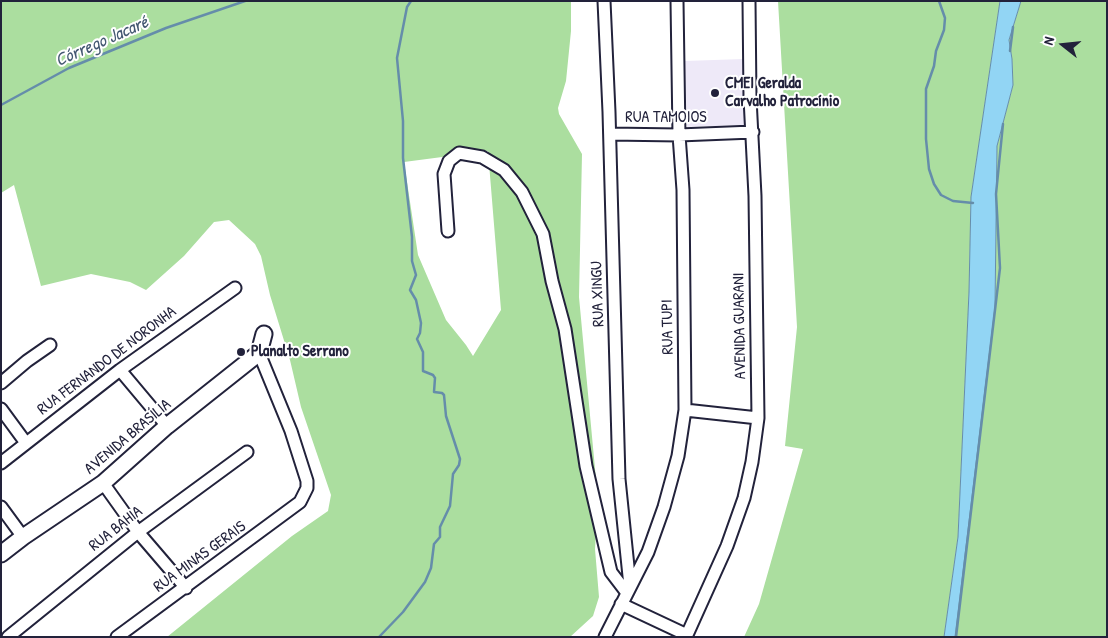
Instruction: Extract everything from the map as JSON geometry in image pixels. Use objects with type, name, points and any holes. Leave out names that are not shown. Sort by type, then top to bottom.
[{"type":"street","name":"RUA XINGU","points":[[604,1],[610,134],[619,479],[628,589]]},
{"type":"street","name":"RUA TUPI","points":[[605,637],[648,552],[664,507],[678,456],[685,410],[683,190],[679,135],[677,1]]},
{"type":"street","name":"AVENIDA GUARANI","points":[[686,636],[727,546],[744,498],[752,462],[758,418],[755,196],[750,98],[749,1]]},
{"type":"street","name":"RUA TAMOIOS","points":[[610,134],[679,135],[753,132]]},
{"type":"street","points":[[448,231],[444,174],[449,161],[459,153],[482,157],[504,170],[522,192],[543,234],[552,281],[565,329],[586,466],[612,572],[628,589]]},
{"type":"street","name":"RUA FERNANDO DE NORONHA","points":[[1,463],[120,370],[235,288]]},
{"type":"street","points":[[259,353],[264,334]]},
{"type":"street","points":[[1,383],[27,361],[50,346]]},
{"type":"street","name":"AVENIDA BRASÍLIA","points":[[1,554],[103,482],[167,426],[259,353]]},
{"type":"street","name":"RUA MINAS GERAIS","points":[[118,637],[300,502],[307,488],[307,480],[291,431],[259,353]]},
{"type":"street","points":[[120,370],[167,426]]},
{"type":"street","points":[[1,409],[26,443]]},
{"type":"street","points":[[685,410],[758,418]]},
{"type":"street","name":"RUA BAHIA","points":[[8,637],[138,532],[247,452]]},
{"type":"street","points":[[103,482],[138,532],[186,588]]},
{"type":"street","points":[[1,507],[23,537]]},
{"type":"street","points":[[621,604],[686,636]]},
{"type":"shaded area","name":"CMEI Geralda Carvalho Patrocínio","points":[[743,59],[745,125],[687,127],[685,61]]},
{"type":"green space","points":[[1,1],[571,1],[571,31],[566,81],[558,108],[559,114],[582,154],[579,297],[598,501],[595,549],[599,597],[593,616],[570,637],[167,637],[292,536],[328,511],[331,495],[301,407],[261,256],[255,244],[229,220],[214,222],[184,256],[146,290],[130,282],[91,274],[41,286],[14,185],[1,193]],"holes":[[[488,151],[501,310],[473,356],[446,320],[418,255],[404,162]]]},
{"type":"green space","points":[[778,1],[1000,1],[971,197],[969,292],[958,537],[944,637],[744,637],[759,604],[803,449],[785,446],[797,327]]},
{"type":"green space","points":[[1021,1],[1107,1],[1107,637],[955,637],[995,307],[997,146],[1013,85],[1009,40]]},
{"type":"water","points":[[1000,1],[1021,1],[1009,40],[1013,85],[997,146],[995,307],[955,637],[944,637],[958,537],[969,292],[971,197]]},
{"type":"waterway","name":"Córrego Jacaré","points":[[1,105],[69,68],[166,28],[245,1]]},
{"type":"waterway","points":[[379,637],[403,612],[425,582],[431,568],[434,544],[440,537],[440,527],[450,506],[453,474],[459,465],[460,459],[446,416],[444,395],[434,392],[435,378],[433,375],[423,371],[423,352],[417,339],[421,323],[416,300],[410,290],[416,275],[412,261],[412,237],[403,158],[403,121],[397,58],[407,7],[411,1]]},
{"type":"waterway","points":[[939,1],[945,18],[944,30],[936,51],[934,66],[926,89],[926,139],[929,169],[934,184],[941,195],[953,201],[973,203]]},
{"type":"waterway","points":[[1010,51],[1013,27]]},
{"type":"waterway","points":[[956,637],[1000,268],[996,194],[1003,124]]},
{"type":"place","name":"CMEI Geralda Carvalho Patrocínio","points":[[715,93]]},
{"type":"place","name":"Planalto Serrano","points":[[241,352]]}]
